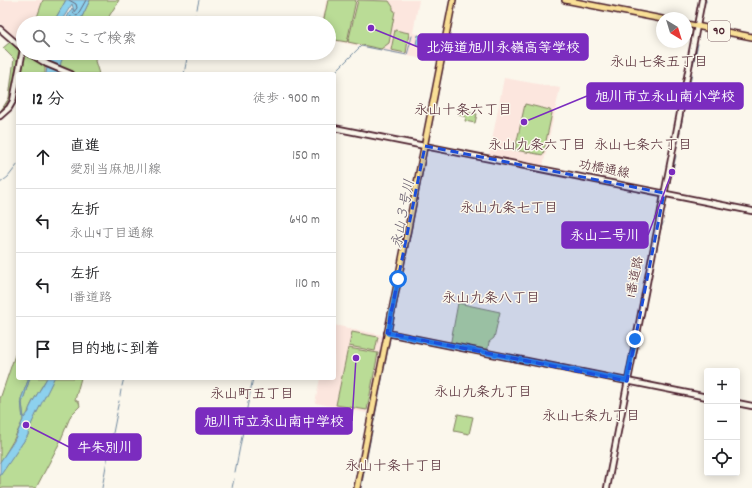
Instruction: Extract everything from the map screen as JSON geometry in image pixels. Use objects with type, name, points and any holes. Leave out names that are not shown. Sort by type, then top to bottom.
[{"type":"main road","points":[[357,488],[453,0]]},
{"type":"main road","points":[[565,0],[656,18]]},
{"type":"main road","name":"90","points":[[692,25],[752,37]]},
{"type":"street","name":"1番道路","points":[[606,488],[702,0]]},
{"type":"street","points":[[0,29],[16,43]]},
{"type":"street","points":[[19,72],[21,60]]},
{"type":"street","points":[[41,60],[66,72]]},
{"type":"street","points":[[0,116],[9,108],[13,101],[16,85]]},
{"type":"street","name":"功橋通線","points":[[336,128],[752,211]]},
{"type":"street","points":[[388,333],[704,396]]},
{"type":"street","points":[[740,404],[752,406]]},
{"type":"highlighted area","points":[[425,146],[664,193],[627,381],[387,333]]},
{"type":"shaded area","points":[[0,0],[43,0],[37,16],[16,16],[16,38],[0,23]]},
{"type":"shaded area","points":[[326,0],[419,0],[413,33],[443,40],[438,62],[336,41],[336,16],[323,16]]},
{"type":"shaded area","points":[[504,78],[560,88],[543,166],[489,156]]},
{"type":"shaded area","points":[[336,325],[382,335],[383,337],[367,413],[315,403],[320,380],[336,380]]},
{"type":"green space","points":[[43,0],[66,0],[57,16],[37,16]]},
{"type":"green space","points":[[90,0],[119,0],[109,16],[82,16]]},
{"type":"green space","points":[[328,0],[356,0],[347,42],[336,40],[336,16],[325,16]]},
{"type":"green space","points":[[358,0],[389,1],[393,7],[393,10],[395,11],[389,43],[381,49],[348,42]]},
{"type":"green space","points":[[395,30],[409,33],[406,53],[391,50]]},
{"type":"green space","points":[[10,42],[16,48],[16,60],[18,60],[12,91],[9,99],[5,106],[0,112],[9,98],[14,59],[3,48]]},
{"type":"green space","points":[[23,60],[37,60],[45,65],[45,72],[20,72]]},
{"type":"green space","points":[[62,60],[95,60],[98,72],[60,72],[61,70],[58,68]]},
{"type":"green space","points":[[525,104],[550,110],[552,113],[543,155],[515,150]]},
{"type":"green space","points":[[459,111],[477,114],[475,123],[465,121],[466,117],[459,115]]},
{"type":"green space","points":[[458,303],[500,312],[494,338],[489,342],[487,353],[450,346]]},
{"type":"green space","points":[[352,332],[378,337],[375,351],[349,346]]},
{"type":"green space","points":[[348,348],[378,353],[367,410],[336,405]]},
{"type":"green space","points":[[16,352],[16,380],[28,380],[21,399],[23,420],[0,463],[0,399]]},
{"type":"green space","points":[[29,380],[46,380],[24,419],[22,403]]},
{"type":"green space","points":[[53,380],[80,380],[75,400],[79,402],[80,406],[71,415],[59,444],[36,488],[0,488],[0,475],[28,435],[35,416]]},
{"type":"green space","points":[[458,414],[473,417],[469,434],[454,431]]},
{"type":"water","points":[[66,0],[90,0],[82,16],[68,16],[72,8],[74,11],[72,4],[64,16],[57,16]]},
{"type":"water","points":[[418,35],[432,38],[430,47],[416,44]]},
{"type":"water","points":[[48,60],[62,60],[59,72],[46,72]]},
{"type":"water","points":[[29,380],[22,403],[24,418],[29,412],[31,405],[46,380],[53,380],[31,424],[28,435],[0,476],[0,462],[14,441],[23,420],[21,399]]},
{"type":"waterway","points":[[197,9],[199,0]]},
{"type":"waterway","name":"永山３号川","points":[[428,144],[456,0]]},
{"type":"waterway","points":[[335,72],[361,46],[407,55],[412,36]]},
{"type":"waterway","points":[[693,65],[698,44]]},
{"type":"waterway","points":[[184,72],[187,60]]},
{"type":"waterway","points":[[685,106],[692,74]]},
{"type":"waterway","points":[[677,147],[683,115]]},
{"type":"waterway","name":"永山３号川","points":[[392,329],[427,150]]},
{"type":"waterway","points":[[668,190],[676,156]]},
{"type":"waterway","points":[[0,183],[8,177],[16,167]]},
{"type":"waterway","points":[[660,232],[663,223]]},
{"type":"waterway","points":[[652,273],[658,241]]},
{"type":"waterway","points":[[640,333],[650,282]]},
{"type":"waterway","name":"永山３号川","points":[[361,488],[390,339]]},
{"type":"waterway","points":[[631,377],[638,343]]},
{"type":"waterway","points":[[122,386],[124,380]]},
{"type":"waterway","points":[[246,413],[253,380]]},
{"type":"waterway","points":[[628,399],[630,386]]},
{"type":"waterway","points":[[120,396],[121,390]]},
{"type":"waterway","points":[[117,410],[119,401]]},
{"type":"waterway","points":[[623,420],[626,405]]},
{"type":"waterway","points":[[110,448],[117,413]]},
{"type":"waterway","points":[[235,472],[246,416]]},
{"type":"waterway","points":[[615,461],[621,428]]},
{"type":"waterway","points":[[102,488],[108,455]]},
{"type":"waterway","points":[[610,488],[613,470]]},
{"type":"waterway","points":[[232,488],[234,479]]},
{"type":"place","name":"北海道旭川永嶺高等学校","points":[[371,28]]},
{"type":"place","name":"旭川市立永山南小学校","points":[[524,122]]},
{"type":"place","name":"永山二号川","points":[[672,172]]},
{"type":"place","name":"旭川市立永山南中学校","points":[[356,358]]},
{"type":"place","name":"牛朱別川","points":[[26,425]]},
{"type":"district","name":"永山七条五丁目","points":[[659,63]]},
{"type":"district","name":"永山十条六丁目","points":[[463,111]]},
{"type":"district","name":"永山九条六丁目","points":[[537,146]]},
{"type":"district","name":"永山七条六丁目","points":[[643,146]]},
{"type":"district","name":"永山九条七丁目","points":[[509,209]]},
{"type":"district","name":"永山九条八丁目","points":[[491,299]]},
{"type":"district","name":"永山九条九丁目","points":[[483,393]]},
{"type":"district","name":"永山町五丁目","points":[[252,395]]},
{"type":"district","name":"永山七条九丁目","points":[[591,417]]},
{"type":"district","name":"永山十条十丁目","points":[[394,467]]},
{"type":"route","points":[[398,279],[388,333],[627,381],[635,339]]}]
